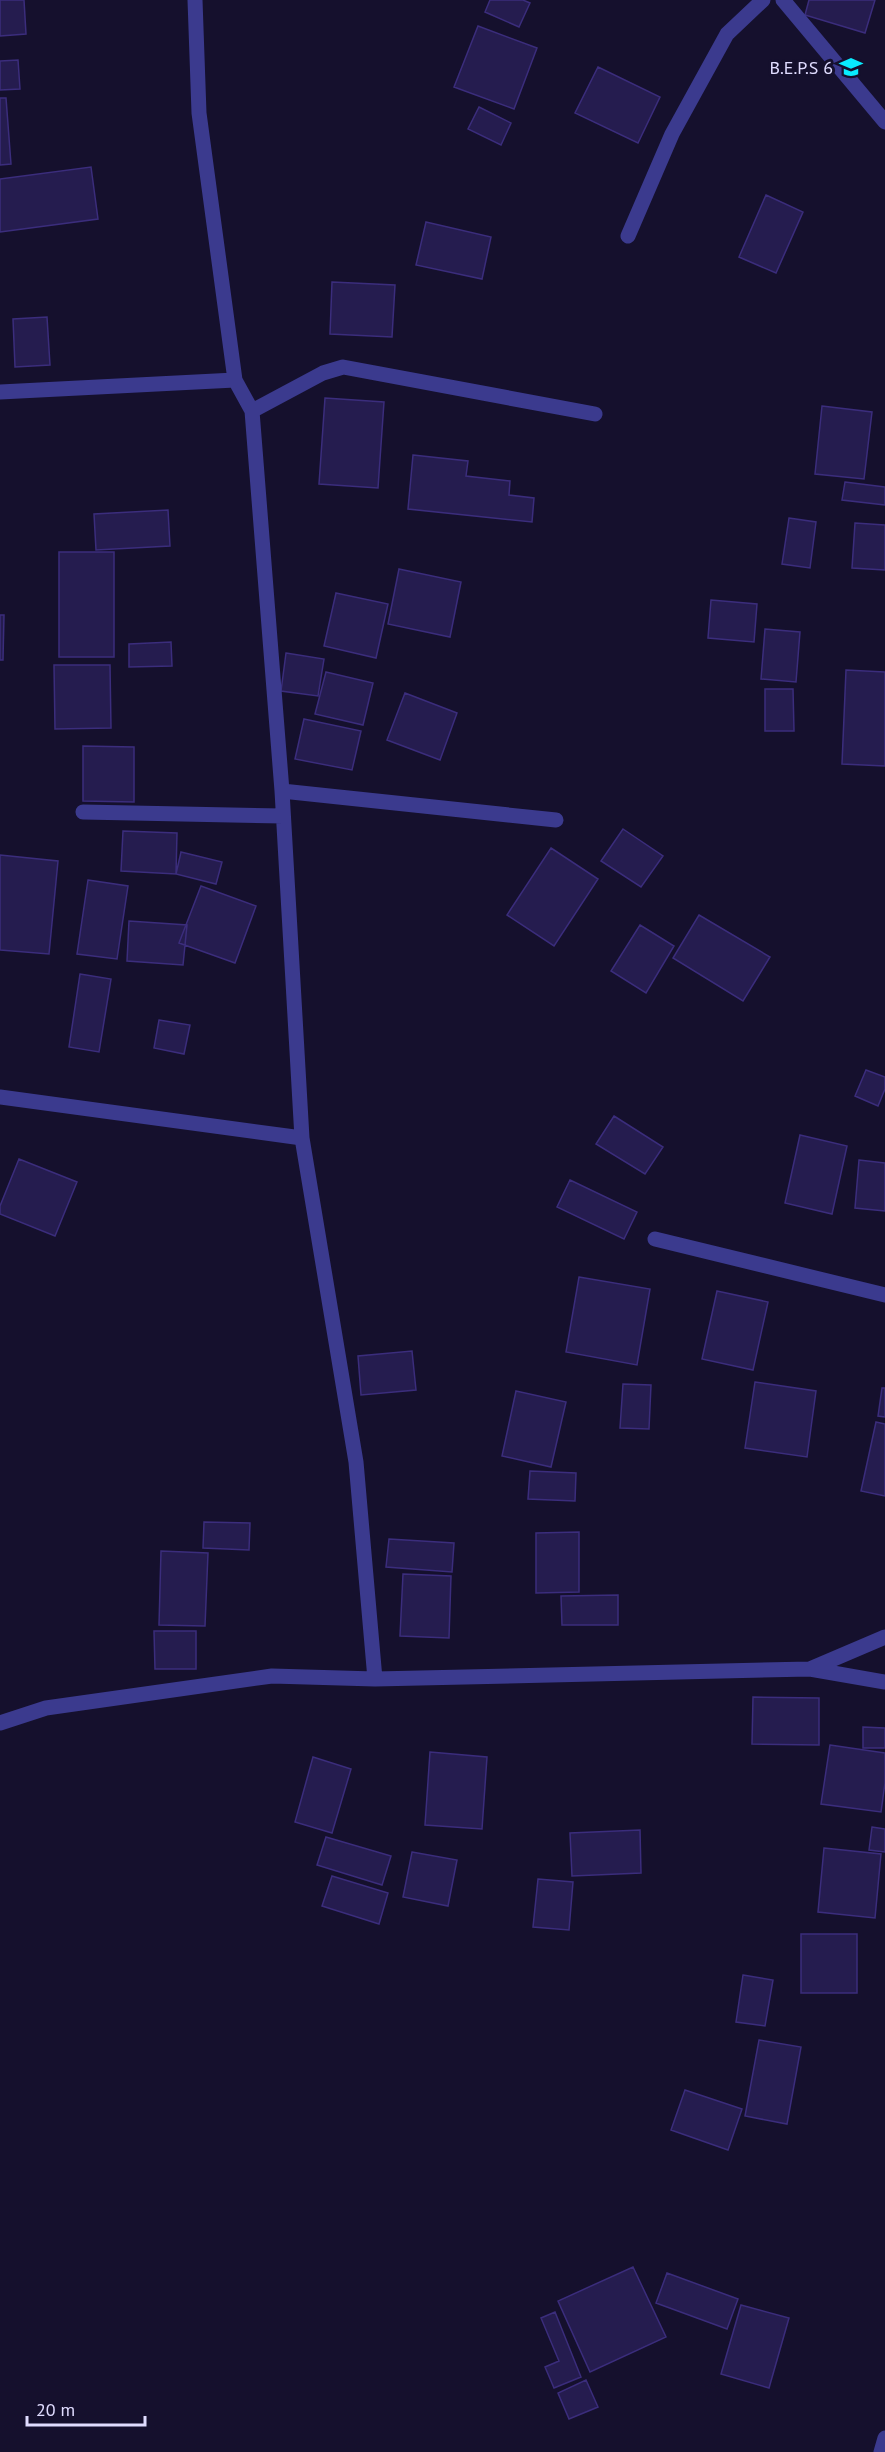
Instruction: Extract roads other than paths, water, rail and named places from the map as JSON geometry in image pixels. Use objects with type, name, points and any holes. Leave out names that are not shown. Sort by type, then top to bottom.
[{"type":"street","points":[[195,0],[199,113],[235,380],[252,411],[282,791],[302,1138],[356,1462],[375,1679]]},
{"type":"street","points":[[628,236],[672,134],[727,34],[763,0]]},
{"type":"street","points":[[783,0],[885,122]]},
{"type":"street","points":[[252,411],[323,373],[343,367],[595,414]]},
{"type":"street","points":[[0,392],[235,380]]},
{"type":"street","points":[[282,791],[556,820]]},
{"type":"street","points":[[83,812],[283,816]]},
{"type":"street","points":[[0,1097],[302,1138]]},
{"type":"street","points":[[655,1239],[885,1295]]},
{"type":"street","points":[[810,1669],[885,1637]]},
{"type":"street","points":[[0,1723],[46,1708],[272,1676],[375,1679],[810,1669],[885,1682]]},
{"type":"street","points":[[881,2452],[885,2438]]},
{"type":"place","name":"B.E.P.S 6","points":[[851,67]]}]
